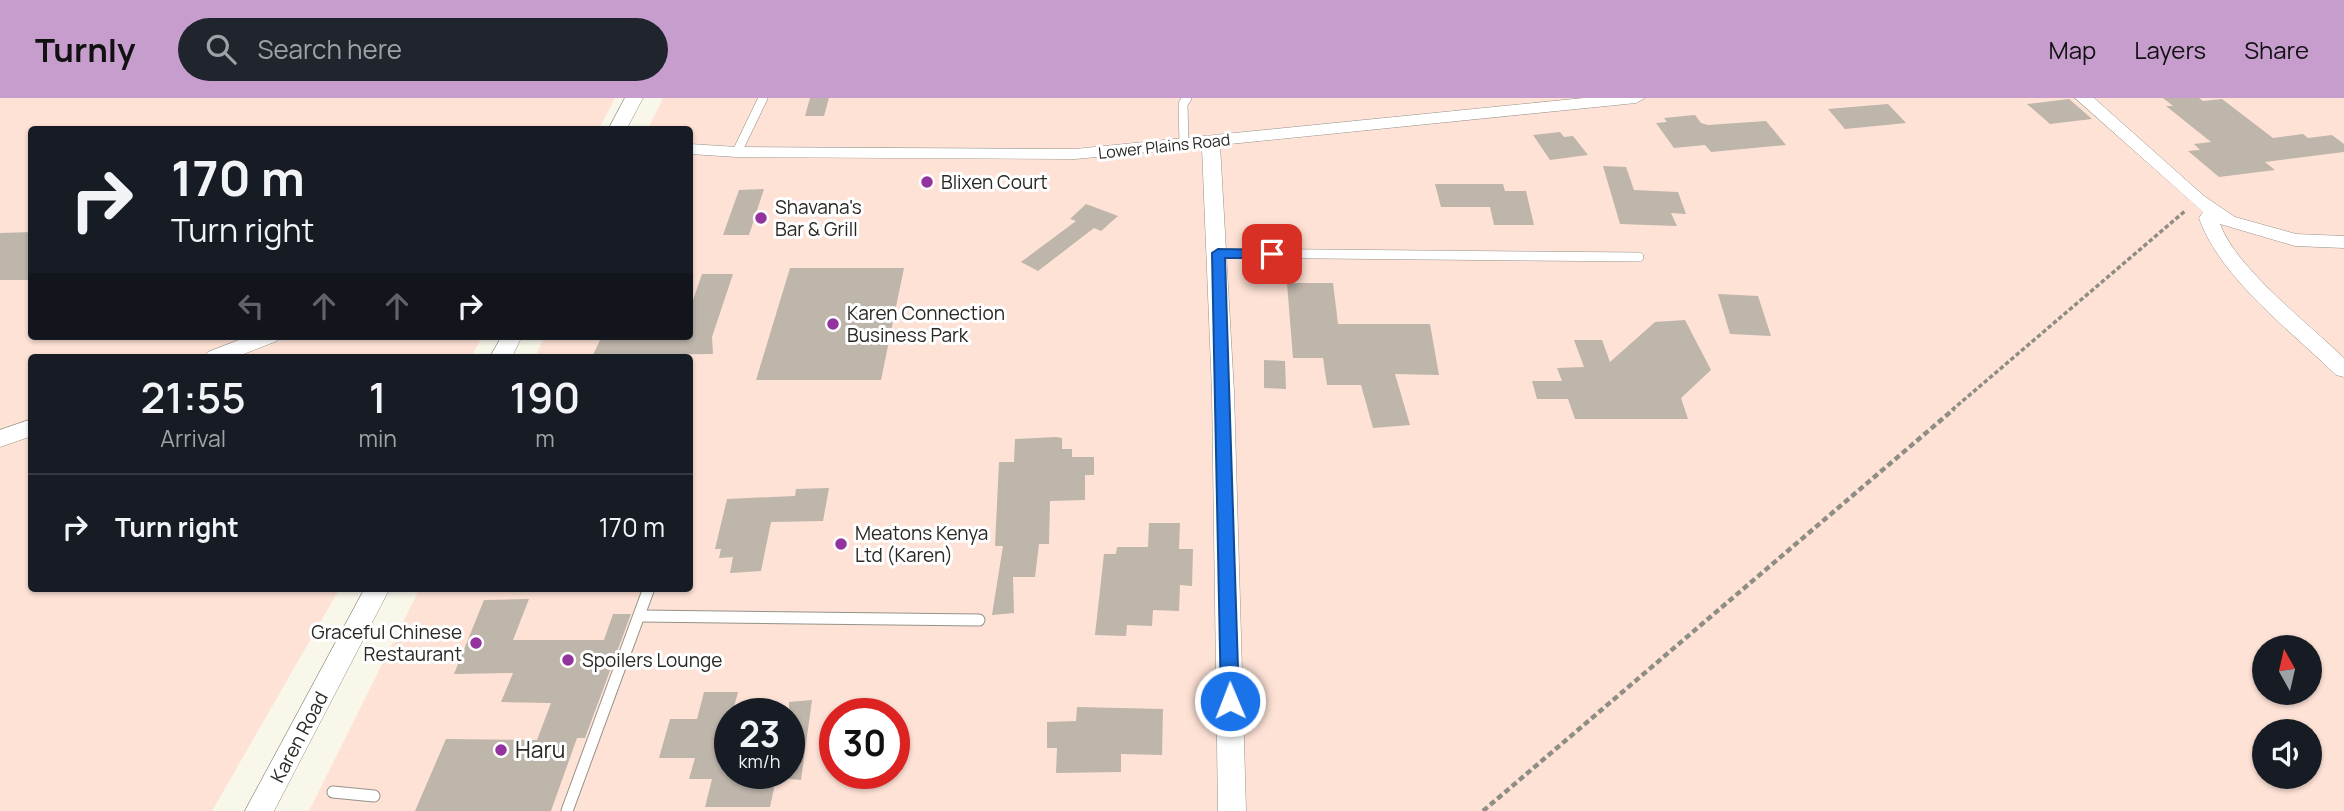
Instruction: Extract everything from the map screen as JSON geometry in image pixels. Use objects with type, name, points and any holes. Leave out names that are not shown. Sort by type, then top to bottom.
[{"type":"street","points":[[619,126],[634,98]]},
{"type":"street","name":"Lower Plains Road","points":[[693,149],[1038,155],[1184,145],[1636,98]]},
{"type":"street","points":[[2084,98],[2205,206],[2228,221],[2295,240],[2344,242]]},
{"type":"street","points":[[1211,141],[1218,253],[1227,508],[1232,811]]},
{"type":"street","points":[[2205,206],[2209,227],[2220,245],[2344,370]]},
{"type":"street","points":[[223,354],[260,340]]},
{"type":"street","points":[[0,439],[28,428]]},
{"type":"street","name":"Karen Road","points":[[259,811],[376,592]]},
{"type":"lane","points":[[737,152],[763,98]]},
{"type":"lane","points":[[1184,145],[1183,104],[1187,98]]},
{"type":"lane","points":[[1218,253],[1639,257]]},
{"type":"lane","points":[[568,811],[648,592]]},
{"type":"lane","points":[[640,616],[979,620]]},
{"type":"lane","points":[[333,792],[373,796]]},
{"type":"path","points":[[1483,811],[2205,206]]},
{"type":"shaded area","points":[[0,98],[615,98],[601,126],[28,126],[28,340],[481,340],[473,354],[28,354],[28,592],[338,592],[212,811],[0,811]]},
{"type":"shaded area","points":[[663,98],[2344,98],[2344,811],[309,811],[418,592],[693,592],[693,354],[536,354],[543,340],[693,340],[693,126],[649,126]]},
{"type":"building","points":[[810,98],[829,98],[824,116],[805,116]]},
{"type":"building","points":[[2163,98],[2199,98],[2203,101],[2222,99],[2273,138],[2303,134],[2308,138],[2332,135],[2344,144],[2344,152],[2265,162],[2275,170],[2219,177],[2188,151],[2200,150],[2194,144],[2211,142],[2166,106],[2173,106]]},
{"type":"building","points":[[2069,99],[2092,119],[2050,124],[2027,104]]},
{"type":"building","points":[[1888,104],[1906,123],[1845,129],[1828,109]]},
{"type":"building","points":[[1695,115],[1701,123],[1708,125],[1766,121],[1786,145],[1711,152],[1705,145],[1674,148],[1656,123],[1667,122],[1664,118]]},
{"type":"building","points":[[1560,132],[1564,137],[1573,136],[1588,155],[1550,160],[1533,135]]},
{"type":"building","points":[[1603,166],[1626,167],[1634,190],[1678,192],[1686,214],[1671,213],[1677,226],[1620,224]]},
{"type":"building","points":[[1435,184],[1503,184],[1505,191],[1526,191],[1534,225],[1494,225],[1490,207],[1441,207]]},
{"type":"building","points":[[764,189],[749,235],[723,235],[739,190]]},
{"type":"building","points":[[1086,204],[1118,216],[1101,231],[1094,228],[1038,271],[1021,262],[1076,221],[1070,219]]},
{"type":"building","points":[[28,232],[28,280],[0,280],[0,233]]},
{"type":"building","name":"Karen Connection Business Park","points":[[790,268],[904,268],[881,380],[756,380]]},
{"type":"building","points":[[702,274],[733,274],[712,337],[713,354],[593,354],[600,340],[693,340],[693,300]]},
{"type":"building","points":[[1287,283],[1333,283],[1338,324],[1430,324],[1439,375],[1395,374],[1410,425],[1373,428],[1361,385],[1327,385],[1323,358],[1293,358]]},
{"type":"building","points":[[1718,294],[1758,296],[1771,336],[1730,334]]},
{"type":"building","points":[[1685,320],[1711,370],[1681,398],[1688,419],[1575,419],[1568,399],[1537,399],[1532,381],[1562,381],[1557,368],[1584,367],[1574,340],[1602,340],[1610,362],[1655,322]]},
{"type":"building","points":[[1264,360],[1285,361],[1286,389],[1264,388]]},
{"type":"building","points":[[1062,438],[1062,449],[1072,449],[1072,457],[1094,457],[1094,475],[1085,475],[1085,500],[1050,501],[1049,544],[1039,544],[1035,577],[1013,577],[1014,613],[992,615],[1003,546],[995,546],[999,462],[1014,462],[1015,439]]},
{"type":"building","points":[[829,488],[823,521],[771,522],[761,571],[730,573],[733,557],[719,558],[721,549],[715,549],[727,499],[795,496],[796,489]]},
{"type":"building","points":[[1149,523],[1180,523],[1179,549],[1193,549],[1192,586],[1180,585],[1179,611],[1153,610],[1152,626],[1127,625],[1126,636],[1095,635],[1104,554],[1116,554],[1117,547],[1148,547]]},
{"type":"building","points":[[529,599],[513,640],[604,640],[613,614],[631,614],[585,738],[577,738],[551,811],[415,811],[446,739],[537,740],[551,703],[501,702],[513,673],[454,674],[484,600]]},
{"type":"building","points":[[704,692],[738,692],[736,698],[714,698],[714,789],[774,789],[770,807],[705,807],[712,779],[689,779],[695,758],[659,758],[670,719],[697,719]]},
{"type":"building","points":[[812,700],[805,751],[805,701]]},
{"type":"building","points":[[1077,707],[1163,709],[1162,755],[1121,754],[1121,772],[1056,773],[1057,748],[1047,748],[1047,722],[1076,721]]},
{"type":"place","name":"Blixen Court","points":[[927,182]]},
{"type":"place","name":"Shavana's Bar & Grill","points":[[761,218]]},
{"type":"place","name":"Karen Connection Business Park","points":[[833,324]]},
{"type":"place","name":"Meatons Kenya Ltd (Karen)","points":[[841,544]]},
{"type":"place","name":"Graceful Chinese Restaurant","points":[[476,643]]},
{"type":"place","name":"Spoilers Lounge","points":[[568,660]]},
{"type":"place","name":"Haru","points":[[501,750]]},
{"type":"route","points":[[1230,701],[1227,508],[1218,253],[1272,254]]}]
